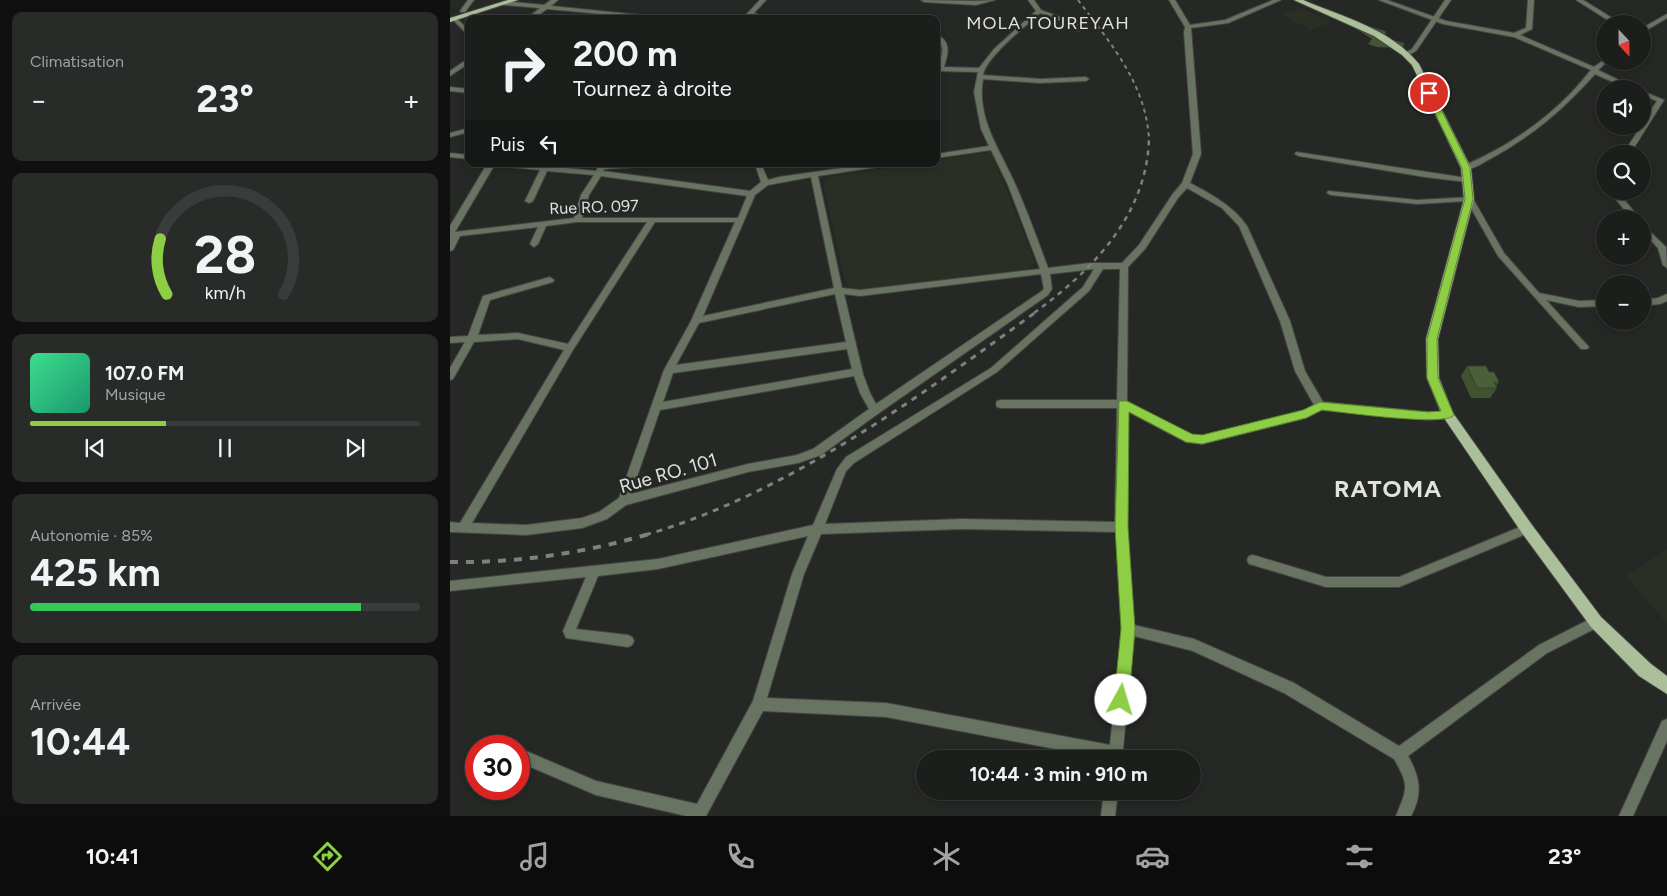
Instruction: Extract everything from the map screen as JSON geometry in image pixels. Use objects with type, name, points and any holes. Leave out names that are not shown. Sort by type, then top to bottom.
[{"type":"main road","points":[[452,18],[463,11],[515,0]]},
{"type":"main road","points":[[1297,0],[1374,34],[1408,54],[1415,64],[1467,174],[1469,199],[1432,339],[1433,378],[1448,415],[1527,529],[1596,622],[1645,670],[1667,686]]},
{"type":"main road","points":[[452,18],[502,2]]},
{"type":"street","points":[[463,11],[471,0]]},
{"type":"street","points":[[535,15],[555,0]]},
{"type":"street","points":[[749,15],[763,0]]},
{"type":"street","points":[[924,0],[976,3],[992,0]]},
{"type":"street","points":[[1031,0],[1039,11],[1071,22],[1077,25],[1079,30]]},
{"type":"street","points":[[1117,750],[1128,629],[1121,527],[1124,266],[1142,247],[1175,197],[1186,184],[1197,154],[1186,33],[1188,27],[1172,0]]},
{"type":"street","points":[[1188,27],[1226,22],[1278,0]]},
{"type":"street","points":[[1382,0],[1436,20],[1515,36],[1615,80]]},
{"type":"street","points":[[1408,54],[1414,50],[1448,0]]},
{"type":"street","points":[[1515,36],[1529,30],[1531,0]]},
{"type":"street","points":[[1579,0],[1604,15]]},
{"type":"street","points":[[502,2],[634,15]]},
{"type":"street","points":[[1039,11],[996,50],[980,74],[977,92],[984,130],[1012,185],[1045,271]]},
{"type":"street","points":[[1651,26],[1667,16]]},
{"type":"street","points":[[452,18],[465,30]]},
{"type":"street","points":[[940,38],[944,41],[946,51],[940,64]]},
{"type":"street","points":[[450,74],[465,63]]},
{"type":"street","points":[[940,69],[1040,82],[1086,79]]},
{"type":"street","points":[[1299,154],[1352,161],[1434,177],[1467,174],[1572,96],[1594,70]]},
{"type":"street","points":[[450,89],[465,91]]},
{"type":"street","points":[[1651,96],[1661,100],[1651,115]]},
{"type":"street","points":[[450,135],[465,131]]},
{"type":"street","points":[[940,155],[993,147]]},
{"type":"street","points":[[450,155],[465,157]]},
{"type":"street","points":[[450,248],[452,234],[489,167]]},
{"type":"street","points":[[533,167],[598,173],[752,194]]},
{"type":"street","points":[[577,220],[582,201],[602,167]]},
{"type":"street","points":[[759,167],[765,183]]},
{"type":"street","points":[[623,501],[669,370],[696,321],[752,194],[765,183],[865,167]]},
{"type":"street","points":[[530,201],[544,168]]},
{"type":"street","points":[[814,175],[838,290],[858,372],[868,400],[875,410]]},
{"type":"street","points":[[1186,184],[1224,204],[1235,213],[1243,226],[1285,321],[1300,371],[1320,406]]},
{"type":"street","points":[[1331,193],[1417,202],[1469,199],[1502,254],[1536,295],[1584,347]]},
{"type":"street","points":[[1620,200],[1629,210]]},
{"type":"street","name":"Rue RO. 097","points":[[452,234],[577,220],[740,220]]},
{"type":"street","points":[[463,528],[570,348],[653,220]]},
{"type":"street","points":[[534,244],[543,224]]},
{"type":"street","points":[[1651,235],[1662,247],[1667,265]]},
{"type":"street","points":[[696,321],[838,290],[860,293],[1045,271],[1100,266],[1124,266]]},
{"type":"street","points":[[530,760],[596,788],[699,814],[759,704],[798,574],[842,469],[850,460],[994,370],[1086,289],[1100,266]]},
{"type":"street","name":"Rue RO. 101","points":[[450,527],[526,530],[582,522],[603,516],[623,501],[748,468],[798,460],[817,452],[1045,294],[1048,283],[1045,271]]},
{"type":"street","points":[[450,376],[472,338],[486,298],[550,280]]},
{"type":"street","points":[[1536,295],[1579,304],[1596,303]]},
{"type":"street","points":[[1651,302],[1660,302],[1667,297]]},
{"type":"street","points":[[450,340],[518,336],[570,348]]},
{"type":"street","points":[[669,370],[852,345]]},
{"type":"street","points":[[655,407],[858,372]]},
{"type":"street","points":[[1001,404],[1123,404],[1190,439],[1202,440],[1306,414],[1320,406],[1428,416],[1448,415]]},
{"type":"street","points":[[450,586],[658,564],[818,529],[962,524],[1121,527]]},
{"type":"street","points":[[1253,560],[1326,582],[1399,582],[1527,529]]},
{"type":"street","points":[[594,570],[569,632],[628,640]]},
{"type":"street","points":[[1400,754],[1543,649],[1596,622]]},
{"type":"street","points":[[1128,629],[1194,645],[1289,688],[1400,754],[1412,774],[1412,801],[1403,816]]},
{"type":"street","points":[[759,704],[886,710],[1086,750]]},
{"type":"street","points":[[1626,816],[1667,726]]},
{"type":"street","points":[[1108,816],[1110,800]]},
{"type":"shaded area","points":[[1302,8],[1332,22],[1311,30],[1282,15]]},
{"type":"shaded area","points":[[988,152],[992,154],[1035,262],[1025,271],[860,291],[846,284],[823,182],[828,177],[895,167],[940,167],[940,159]]},
{"type":"shaded area","points":[[1667,549],[1667,624],[1626,576]]},
{"type":"green space","points":[[1362,24],[1385,31],[1388,39],[1404,43],[1403,48],[1377,47],[1368,44],[1372,39],[1355,28]]},
{"type":"building","points":[[1467,366],[1486,366],[1489,372],[1494,372],[1499,382],[1494,382],[1497,388],[1477,388]]},
{"type":"railway","points":[[1078,0],[1124,64],[1133,81],[1141,99],[1149,138]]},
{"type":"railway","points":[[1034,313],[1076,279],[1113,238],[1139,191],[1146,165],[1149,138]]},
{"type":"railway","points":[[645,535],[698,517],[749,495],[800,469],[897,410],[1036,312]]},
{"type":"railway","points":[[450,562],[526,559],[600,547],[649,534]]},
{"type":"district","name":"MOLA TOUREYAH","points":[[1048,23]]},
{"type":"district","name":"RATOMA","points":[[1388,488]]},
{"type":"route","points":[[1121,700],[1128,629],[1121,527],[1123,404],[1190,439],[1202,440],[1306,414],[1320,406],[1428,416],[1448,415],[1433,378],[1432,339],[1469,199],[1466,168],[1429,93]]}]
